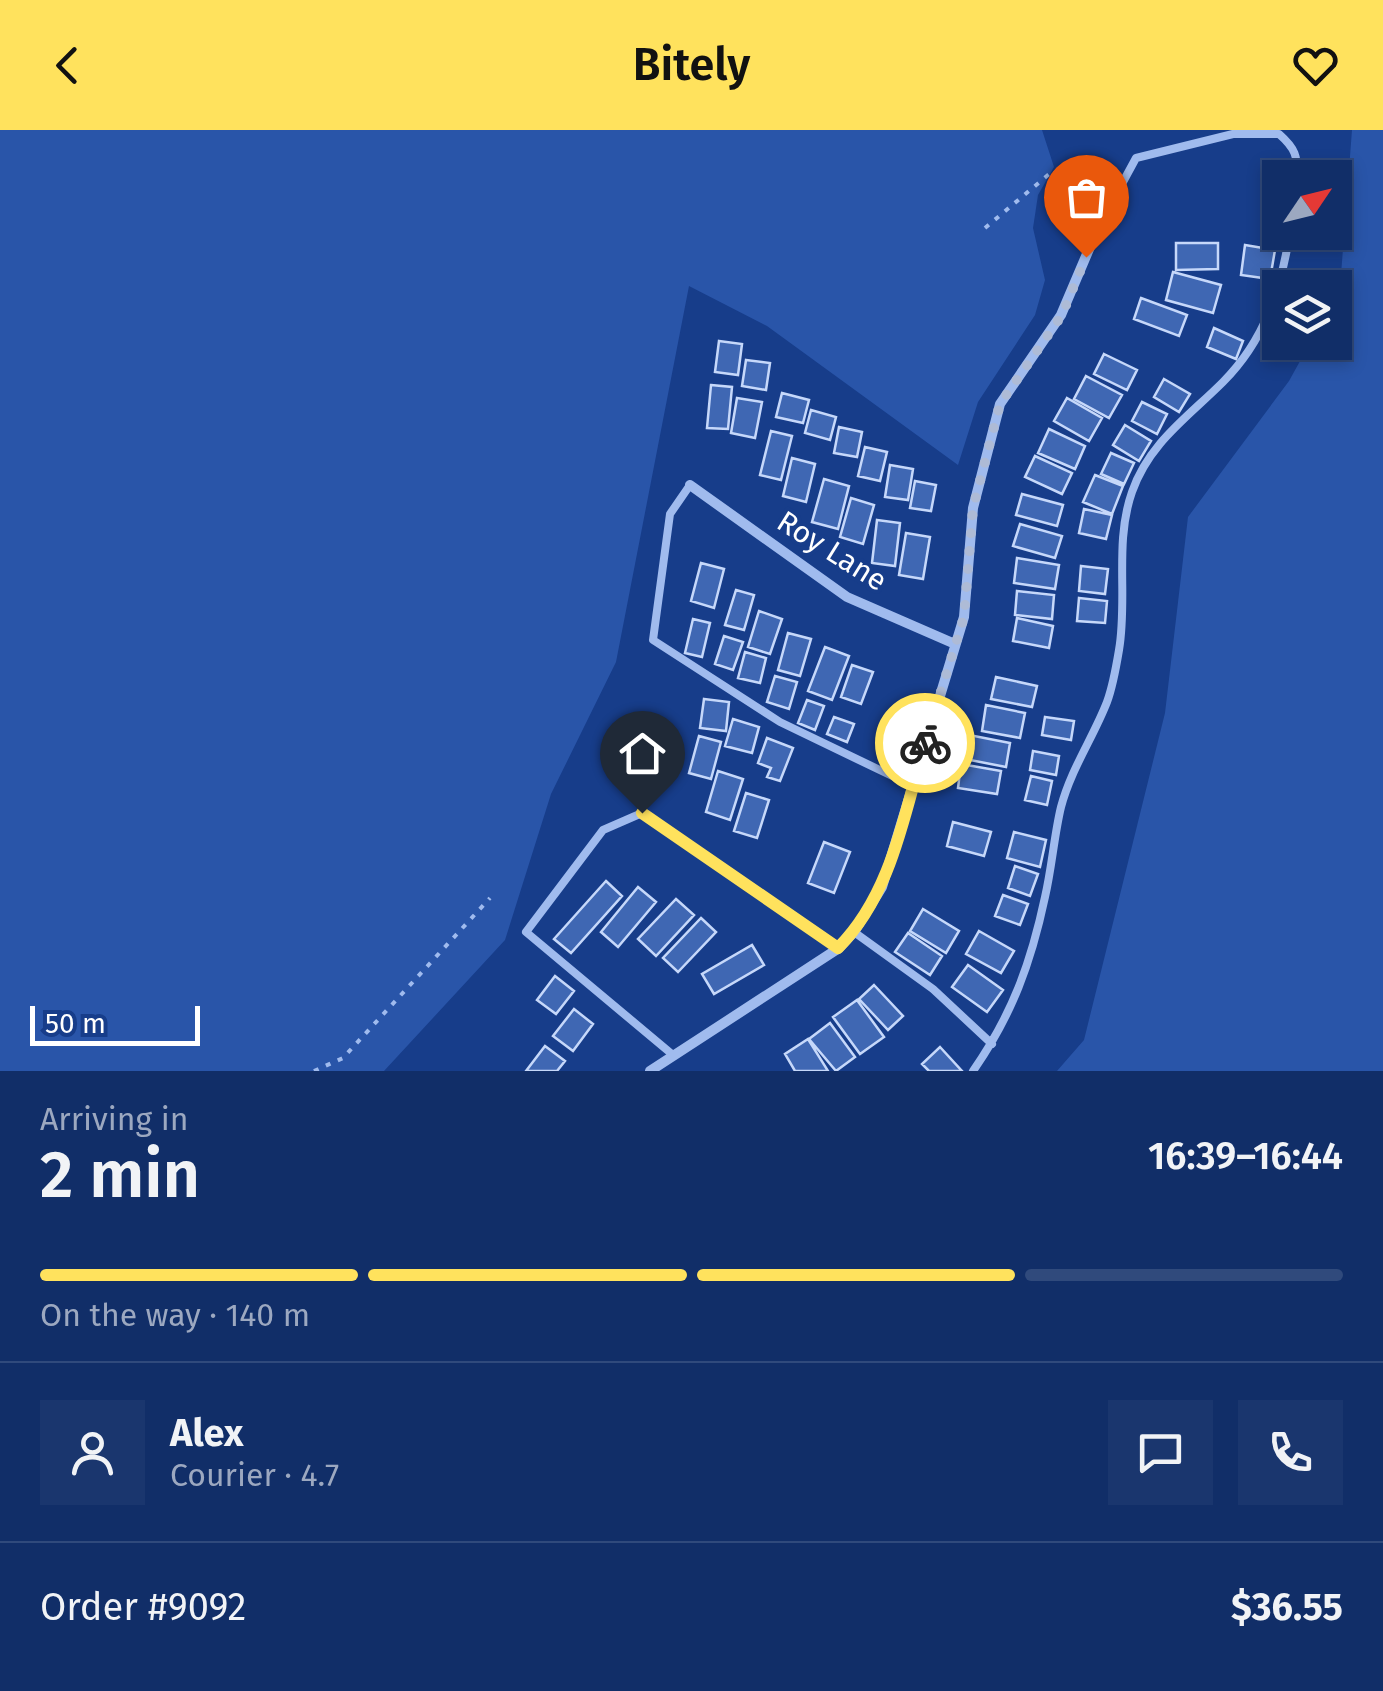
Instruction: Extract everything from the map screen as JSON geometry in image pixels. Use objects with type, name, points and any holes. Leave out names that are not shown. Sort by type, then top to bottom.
[{"type":"street","points":[[650,1071],[838,948],[854,932],[882,887],[964,617],[973,508],[1000,404],[1062,315],[1098,228]]},
{"type":"street","name":"Roy Lane","points":[[690,485],[847,597],[956,644]]},
{"type":"street","points":[[642,813],[838,948]]},
{"type":"lane","points":[[1098,228],[1136,158],[1233,134],[1279,134],[1294,146],[1298,160]]},
{"type":"lane","points":[[973,1071],[1013,1007],[1046,896],[1061,806],[1073,770],[1107,704],[1115,677],[1120,644],[1124,520],[1132,492],[1146,460],[1165,436],[1225,380],[1265,326],[1282,281],[1287,250]]},
{"type":"lane","points":[[690,485],[670,514],[653,640],[780,722],[912,786]]},
{"type":"lane","points":[[642,813],[603,830],[526,932],[673,1055]]},
{"type":"lane","points":[[854,932],[933,989],[992,1044]]},
{"type":"path","points":[[985,228],[1054,170],[1098,228]]},
{"type":"path","points":[[314,1071],[342,1058],[490,898]]},
{"type":"shaded area","points":[[0,130],[1042,130],[1054,167],[1038,195],[1033,228],[1045,280],[1035,315],[978,402],[958,465],[767,326],[689,286],[616,662],[551,794],[505,940],[384,1071],[0,1071]]},
{"type":"shaded area","points":[[1352,130],[1383,130],[1383,1071],[1057,1071],[1084,1040],[1165,713],[1188,517],[1301,360],[1352,360],[1352,270],[1341,270],[1343,250],[1352,250]]},
{"type":"building","points":[[1176,243],[1218,243],[1218,269],[1176,270]]},
{"type":"building","points":[[1245,245],[1275,250],[1272,270],[1262,270],[1262,278],[1241,275]]},
{"type":"building","points":[[1173,272],[1221,285],[1213,313],[1166,300]]},
{"type":"building","points":[[1141,298],[1187,315],[1179,336],[1134,319]]},
{"type":"building","points":[[1214,328],[1243,341],[1236,359],[1207,347]]},
{"type":"building","points":[[719,341],[742,344],[738,375],[715,372]]},
{"type":"building","points":[[1104,354],[1137,370],[1127,390],[1094,374]]},
{"type":"building","points":[[746,360],[770,363],[766,390],[742,386]]},
{"type":"building","points":[[1086,376],[1122,395],[1109,418],[1074,399]]},
{"type":"building","points":[[1164,379],[1190,394],[1179,412],[1154,397]]},
{"type":"building","points":[[711,385],[732,387],[728,429],[707,428]]},
{"type":"building","points":[[782,393],[809,400],[803,423],[776,417]]},
{"type":"building","points":[[737,398],[762,402],[755,438],[731,433]]},
{"type":"building","points":[[1067,398],[1102,418],[1089,441],[1054,421]]},
{"type":"building","points":[[1142,402],[1167,414],[1157,434],[1132,421]]},
{"type":"building","points":[[811,410],[836,417],[830,440],[805,433]]},
{"type":"building","points":[[1125,425],[1151,441],[1139,461],[1113,445]]},
{"type":"building","points":[[839,427],[862,432],[857,457],[834,453]]},
{"type":"building","points":[[1049,429],[1085,446],[1075,469],[1038,453]]},
{"type":"building","points":[[771,431],[792,436],[781,480],[760,475]]},
{"type":"building","points":[[865,447],[887,452],[880,481],[858,476]]},
{"type":"building","points":[[1111,453],[1134,463],[1124,484],[1101,474]]},
{"type":"building","points":[[1035,456],[1072,473],[1062,494],[1025,477]]},
{"type":"building","points":[[792,458],[815,464],[806,502],[783,496]]},
{"type":"building","points":[[890,465],[913,469],[908,500],[885,497]]},
{"type":"building","points":[[1095,475],[1123,486],[1112,514],[1083,502]]},
{"type":"building","points":[[824,479],[849,486],[838,529],[812,522]]},
{"type":"building","points":[[915,481],[936,485],[931,511],[910,508]]},
{"type":"building","points":[[1022,494],[1063,505],[1057,526],[1016,515]]},
{"type":"building","points":[[851,498],[874,505],[863,544],[840,537]]},
{"type":"building","points":[[1084,509],[1112,515],[1106,539],[1079,533]]},
{"type":"building","points":[[877,520],[900,523],[895,566],[872,563]]},
{"type":"building","points":[[1020,524],[1062,536],[1055,558],[1013,546]]},
{"type":"building","points":[[906,533],[930,537],[923,579],[899,575]]},
{"type":"building","points":[[1017,558],[1059,565],[1055,589],[1014,583]]},
{"type":"building","points":[[701,563],[724,569],[714,608],[691,601]]},
{"type":"building","points":[[1081,566],[1108,569],[1105,594],[1079,591]]},
{"type":"building","points":[[736,590],[754,595],[744,630],[725,625]]},
{"type":"building","points":[[1017,591],[1054,595],[1052,619],[1015,615]]},
{"type":"building","points":[[1079,598],[1107,601],[1105,623],[1077,621]]},
{"type":"building","points":[[759,611],[782,619],[770,654],[748,647]]},
{"type":"building","points":[[1017,618],[1053,626],[1049,648],[1013,641]]},
{"type":"building","points":[[693,619],[710,623],[702,657],[685,653]]},
{"type":"building","points":[[788,633],[811,639],[800,676],[778,670]]},
{"type":"building","points":[[724,636],[743,642],[733,670],[715,664]]},
{"type":"building","points":[[825,647],[849,656],[832,700],[808,691]]},
{"type":"building","points":[[745,652],[766,658],[760,683],[738,678]]},
{"type":"building","points":[[852,665],[873,672],[861,704],[841,697]]},
{"type":"building","points":[[775,676],[797,682],[789,709],[767,702]]},
{"type":"building","points":[[996,677],[1037,686],[1032,707],[991,699]]},
{"type":"building","points":[[704,699],[729,702],[726,731],[700,728]]},
{"type":"building","points":[[807,700],[824,706],[815,730],[798,723]]},
{"type":"building","points":[[986,705],[1025,713],[1020,738],[982,731]]},
{"type":"building","points":[[834,717],[854,724],[847,742],[827,734]]},
{"type":"building","points":[[1045,717],[1074,721],[1071,740],[1042,735]]},
{"type":"building","points":[[733,719],[759,727],[752,753],[725,746]]},
{"type":"building","points":[[969,735],[1010,743],[1006,767],[965,759]]},
{"type":"building","points":[[699,736],[721,742],[711,779],[689,773]]},
{"type":"building","points":[[767,738],[793,748],[780,781],[767,777],[771,768],[758,763]]},
{"type":"building","points":[[1033,751],[1059,756],[1056,775],[1030,770]]},
{"type":"building","points":[[961,764],[1001,771],[997,794],[958,788]]},
{"type":"building","points":[[718,771],[743,779],[730,820],[706,812]]},
{"type":"building","points":[[1031,776],[1052,781],[1047,805],[1025,800]]},
{"type":"building","points":[[746,793],[769,800],[757,838],[734,831]]},
{"type":"building","points":[[953,822],[991,832],[984,856],[947,846]]},
{"type":"building","points":[[1014,832],[1046,840],[1040,867],[1007,858]]},
{"type":"building","points":[[824,842],[850,852],[834,893],[808,883]]},
{"type":"building","points":[[1015,866],[1038,874],[1030,896],[1008,888]]},
{"type":"building","points":[[606,881],[622,896],[571,953],[554,939]]},
{"type":"building","points":[[638,887],[656,902],[618,947],[601,932]]},
{"type":"building","points":[[1003,895],[1028,904],[1020,925],[995,916]]},
{"type":"building","points":[[676,899],[694,915],[656,956],[638,939]]},
{"type":"building","points":[[923,909],[959,931],[946,953],[910,931]]},
{"type":"building","points":[[701,918],[716,932],[678,972],[663,958]]},
{"type":"building","points":[[979,931],[1014,951],[1001,973],[966,954]]},
{"type":"building","points":[[908,933],[942,956],[930,975],[895,952]]},
{"type":"building","points":[[752,945],[764,965],[714,994],[702,974]]},
{"type":"building","points":[[968,965],[1003,990],[987,1012],[952,987]]},
{"type":"building","points":[[555,976],[574,991],[556,1014],[537,1000]]},
{"type":"building","points":[[874,985],[903,1016],[888,1030],[859,999]]},
{"type":"building","points":[[857,1000],[884,1037],[860,1054],[833,1017]]},
{"type":"building","points":[[574,1009],[593,1024],[573,1051],[553,1036]]},
{"type":"building","points":[[830,1023],[855,1057],[836,1071],[809,1039]]},
{"type":"building","points":[[808,1039],[828,1071],[795,1071],[785,1054]]},
{"type":"building","points":[[545,1046],[565,1061],[557,1071],[526,1071]]},
{"type":"building","points":[[940,1047],[962,1071],[929,1071],[922,1064]]},
{"type":"way so far","points":[[925,743],[964,617],[973,508],[1000,404],[1062,315],[1086,257]]},
{"type":"route","points":[[642,813],[838,948],[854,932],[882,887],[925,743]]}]
